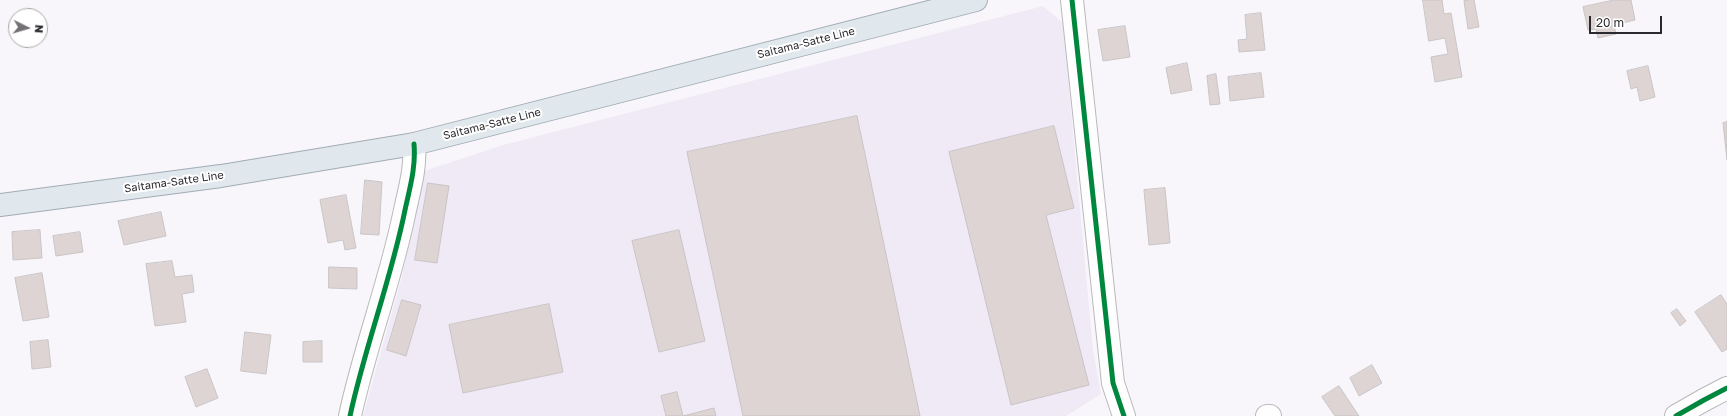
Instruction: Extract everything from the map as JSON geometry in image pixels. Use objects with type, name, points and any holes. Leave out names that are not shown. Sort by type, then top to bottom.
[{"type":"main road","name":"Saitama-Satte Line","points":[[0,205],[221,176],[414,144],[976,0]]},
{"type":"street","points":[[1072,0],[1113,383],[1124,416]]},
{"type":"street","points":[[350,416],[358,382],[397,248],[415,160],[414,144]]},
{"type":"street","points":[[1676,416],[1727,388]]},
{"type":"shaded area","points":[[1043,6],[1063,23],[1093,350],[1101,394],[1066,416],[363,416],[402,276],[424,171],[503,145]]},
{"type":"building","points":[[1423,0],[1442,0],[1444,14],[1451,13],[1462,77],[1435,82],[1431,57],[1448,54],[1445,38],[1429,41]]},
{"type":"building","points":[[1474,0],[1479,27],[1468,29],[1464,1]]},
{"type":"building","points":[[1614,0],[1631,0],[1635,20],[1614,25],[1616,34],[1598,38],[1596,29],[1588,30],[1583,7]]},
{"type":"building","points":[[1261,13],[1265,50],[1239,52],[1238,40],[1247,39],[1245,15]]},
{"type":"building","points":[[1125,26],[1130,57],[1103,61],[1098,30]]},
{"type":"building","points":[[1187,63],[1192,90],[1171,94],[1166,68]]},
{"type":"building","points":[[1648,66],[1655,97],[1640,101],[1637,87],[1631,89],[1627,71]]},
{"type":"building","points":[[1261,73],[1264,97],[1230,101],[1228,77]]},
{"type":"building","points":[[1216,74],[1220,104],[1210,105],[1207,76]]},
{"type":"building","points":[[857,116],[920,416],[743,416],[687,152]]},
{"type":"building","points":[[1727,122],[1727,160],[1723,123]]},
{"type":"building","points":[[1054,126],[1074,208],[1046,215],[1089,385],[1011,405],[949,152]]},
{"type":"building","points":[[365,180],[382,182],[379,235],[361,234]]},
{"type":"building","points":[[428,183],[449,186],[437,263],[415,260]]},
{"type":"building","points":[[1165,188],[1170,243],[1149,245],[1144,190]]},
{"type":"building","points":[[346,195],[356,248],[345,250],[343,240],[328,243],[320,200]]},
{"type":"building","points":[[161,212],[166,236],[124,245],[118,221]]},
{"type":"building","points":[[40,230],[42,258],[13,260],[12,232]]},
{"type":"building","points":[[679,230],[705,341],[659,352],[632,241]]},
{"type":"building","points":[[80,232],[83,252],[56,256],[53,236]]},
{"type":"building","points":[[172,261],[175,277],[192,275],[194,292],[182,294],[186,322],[155,326],[146,264]]},
{"type":"building","points":[[329,267],[357,268],[357,289],[329,288]]},
{"type":"building","points":[[42,273],[49,317],[23,321],[15,278]]},
{"type":"building","points":[[1721,295],[1727,304],[1727,349],[1722,352],[1695,312]]},
{"type":"building","points":[[402,300],[421,305],[406,356],[387,350]]},
{"type":"building","points":[[549,304],[563,372],[463,393],[449,325]]},
{"type":"building","points":[[1677,309],[1686,321],[1680,326],[1671,313]]},
{"type":"building","points":[[245,332],[271,335],[266,374],[241,371]]},
{"type":"building","points":[[48,340],[51,367],[32,369],[30,342]]},
{"type":"building","points":[[322,341],[322,362],[303,362],[303,342]]},
{"type":"building","points":[[1372,365],[1382,383],[1359,396],[1350,378]]},
{"type":"building","points":[[207,369],[218,398],[196,407],[185,377]]},
{"type":"building","points":[[1339,386],[1359,416],[1335,416],[1322,397]]},
{"type":"building","points":[[677,392],[683,416],[666,416],[661,396]]},
{"type":"building","points":[[714,408],[716,416],[683,416]]},
{"type":"cycle path","points":[[1072,0],[1113,383],[1124,416]]},
{"type":"cycle path","points":[[350,416],[363,364],[393,262],[412,177],[414,144]]},
{"type":"cycle path","points":[[1676,416],[1727,388]]}]
